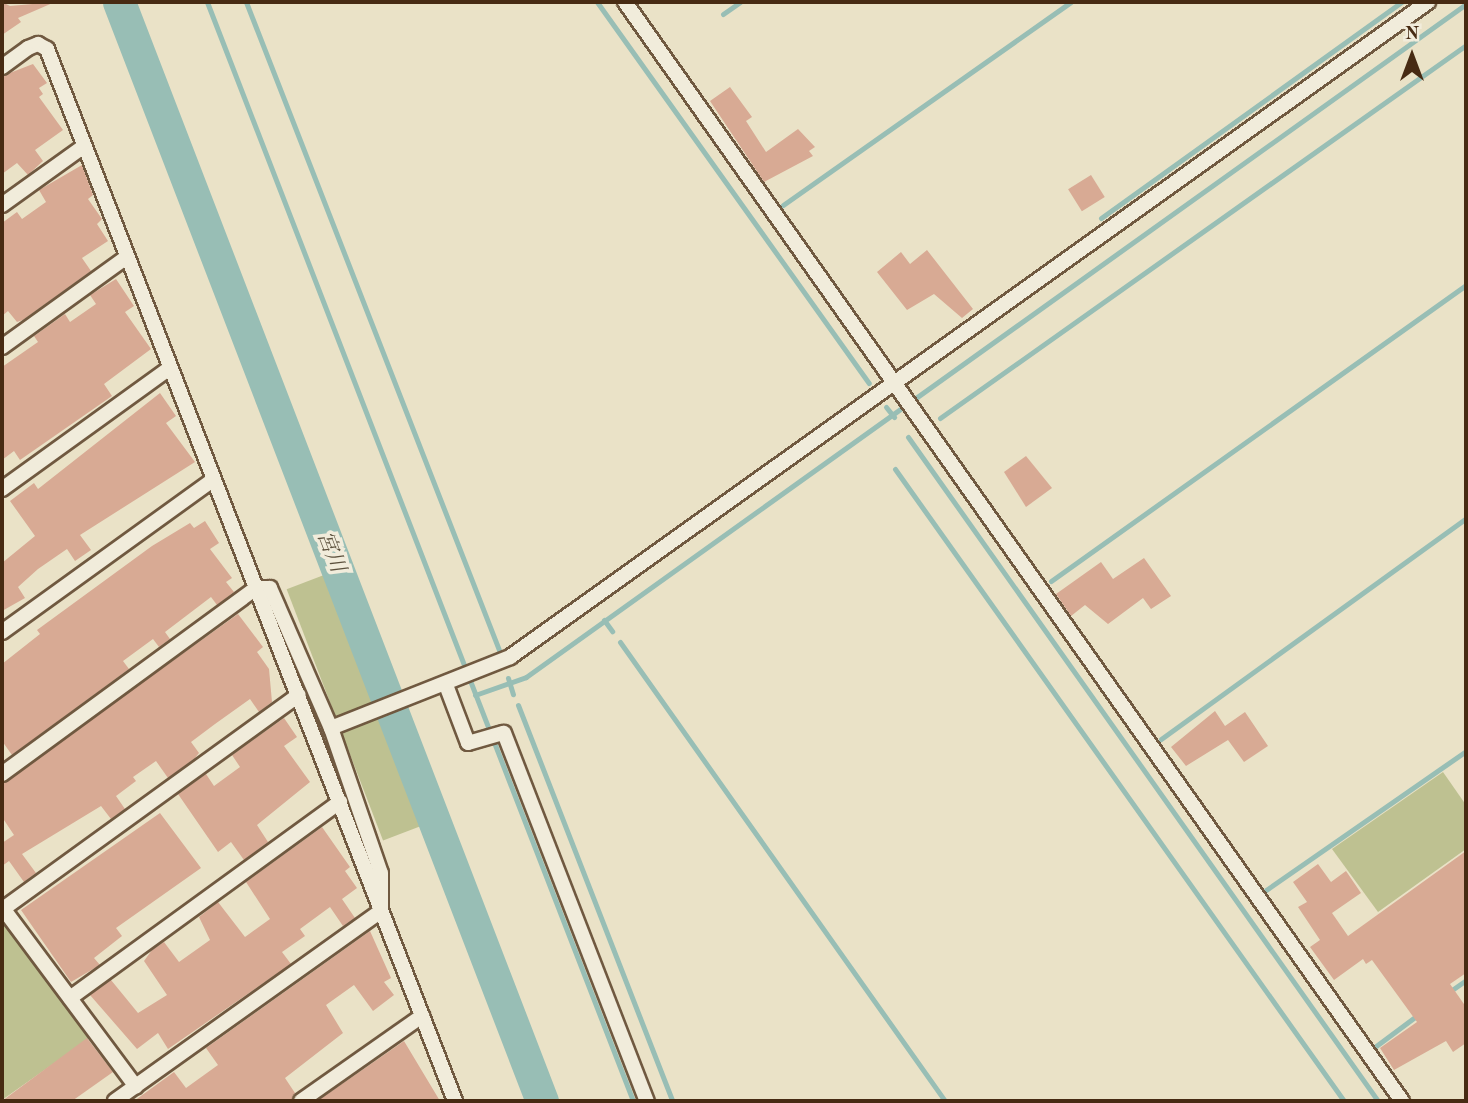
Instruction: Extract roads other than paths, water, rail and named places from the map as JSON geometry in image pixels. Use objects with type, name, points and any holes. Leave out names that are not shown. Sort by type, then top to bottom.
[{"type":"street","points":[[625,2],[1402,1101]]},
{"type":"street","points":[[335,726],[469,676],[510,657],[894,380],[1428,2]]},
{"type":"street","points":[[2,67],[28,48],[38,44],[47,49],[455,1101]]},
{"type":"street","points":[[2,205],[84,146]]},
{"type":"street","points":[[2,347],[127,257]]},
{"type":"street","points":[[2,489],[170,368]]},
{"type":"street","points":[[2,632],[213,480]]},
{"type":"street","points":[[2,774],[256,589],[270,588],[335,726],[381,873],[381,911]]},
{"type":"street","points":[[444,685],[468,743],[504,733],[647,1101]]},
{"type":"street","points":[[136,1087],[3,908],[299,695]]},
{"type":"street","points":[[70,998],[340,802]]},
{"type":"street","points":[[115,1101],[381,911]]},
{"type":"street","points":[[301,1101],[422,1016]]},
{"type":"waterway","name":"宮川","points":[[119,2],[542,1101]]},
{"type":"waterway","points":[[207,2],[633,1101]]},
{"type":"waterway","points":[[246,2],[499,650]]},
{"type":"waterway","points":[[597,2],[869,383]]},
{"type":"waterway","points":[[723,14],[740,2]]},
{"type":"waterway","points":[[783,205],[1071,2]]},
{"type":"waterway","points":[[1101,218],[1402,2]]},
{"type":"waterway","points":[[475,695],[526,677],[1466,4]]},
{"type":"waterway","points":[[940,418],[1466,45]]},
{"type":"waterway","points":[[1051,581],[1466,285]]},
{"type":"waterway","points":[[886,407],[894,417]]},
{"type":"waterway","points":[[908,437],[1378,1101]]},
{"type":"waterway","points":[[895,469],[1344,1101]]},
{"type":"waterway","points":[[1161,739],[1466,518]]},
{"type":"waterway","points":[[604,620],[612,631]]},
{"type":"waterway","points":[[620,642],[945,1101]]},
{"type":"waterway","points":[[508,678],[513,694]]},
{"type":"waterway","points":[[518,705],[672,1101]]},
{"type":"waterway","points":[[1266,890],[1466,751]]},
{"type":"waterway","points":[[1449,992],[1466,980]]},
{"type":"waterway","points":[[1376,1046],[1419,1014]]}]
